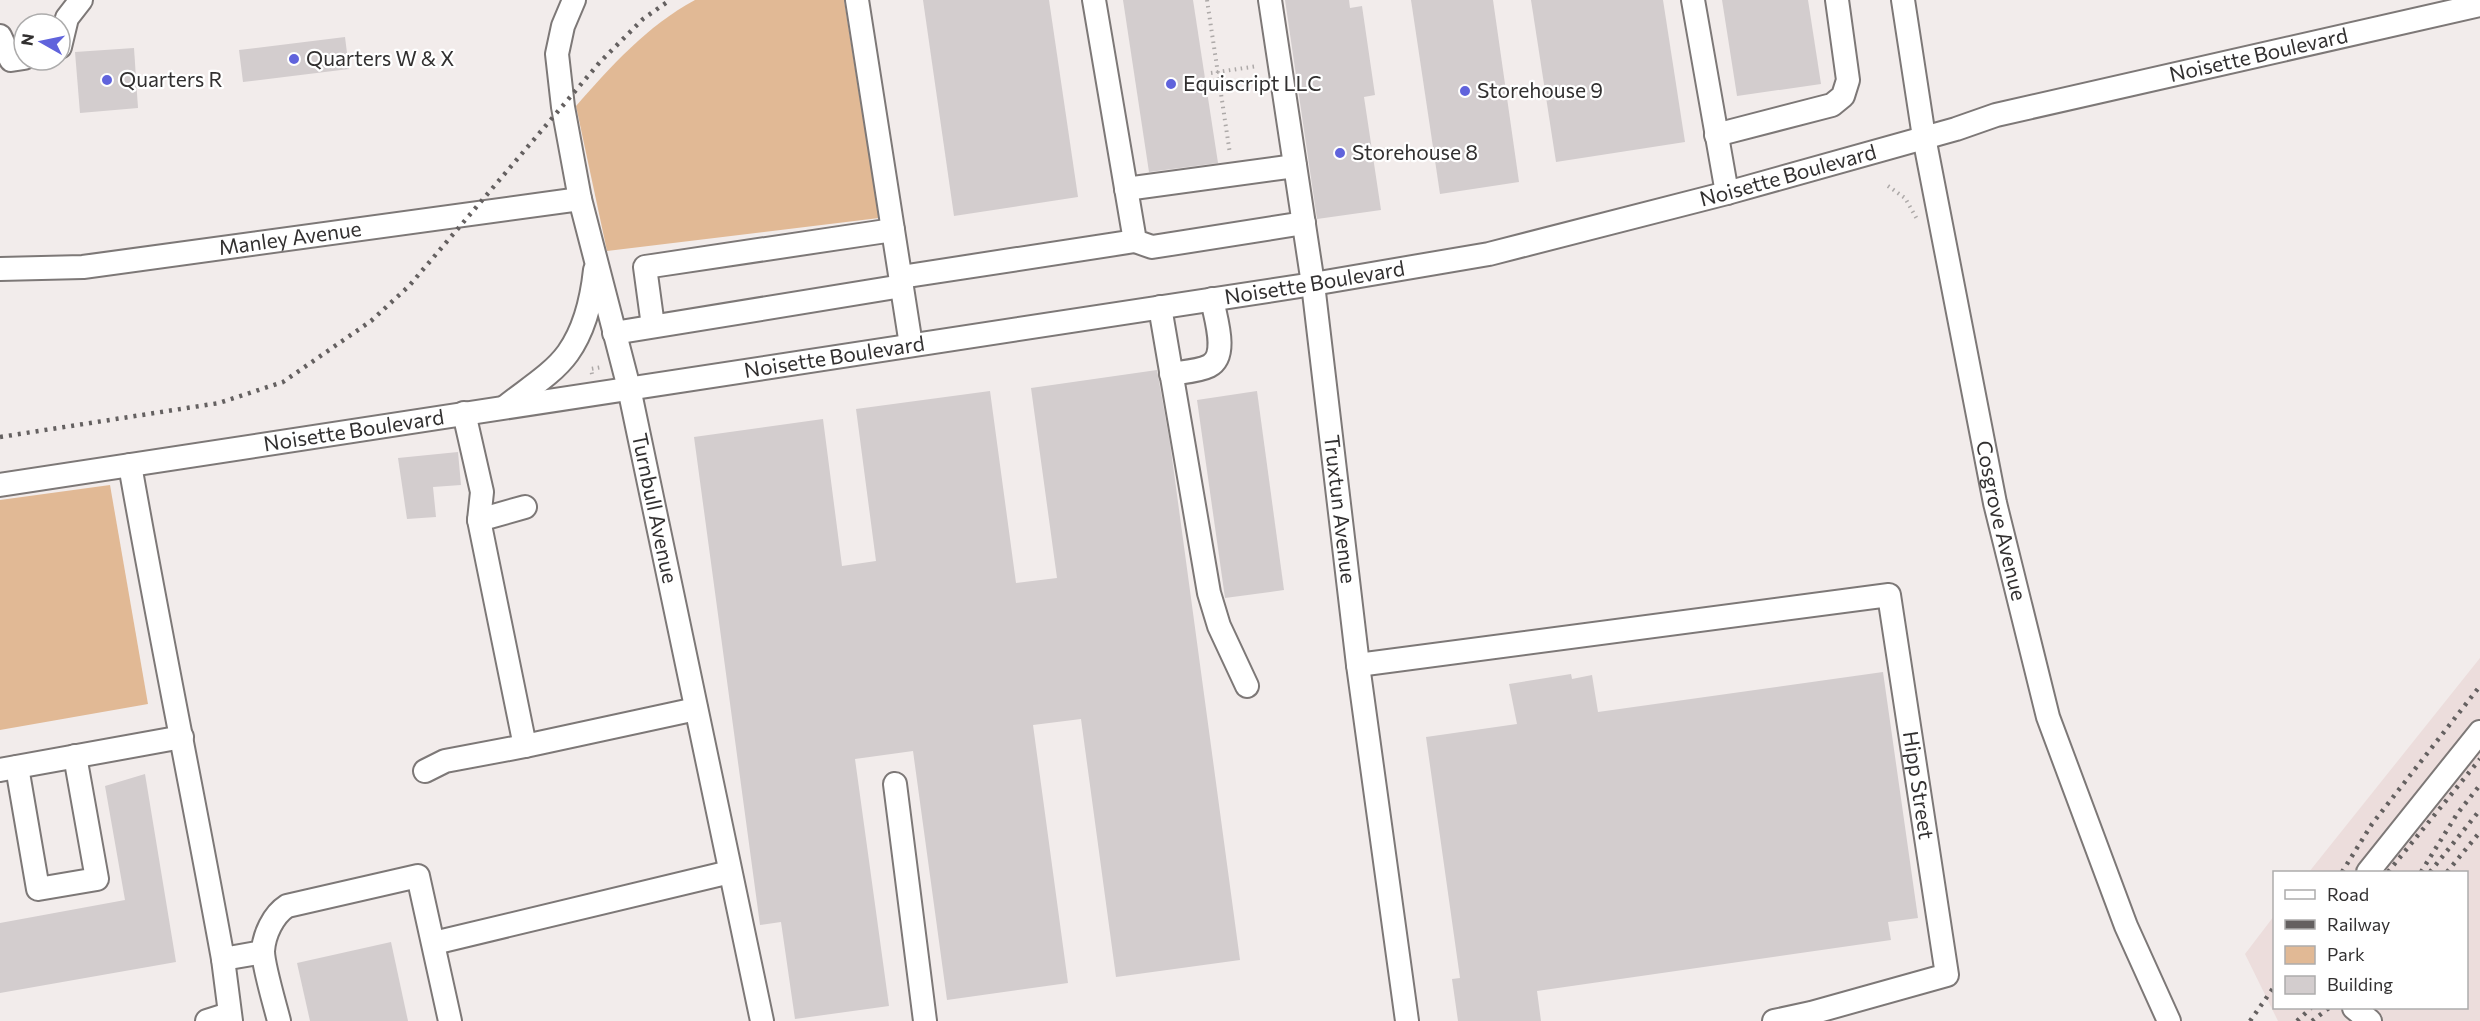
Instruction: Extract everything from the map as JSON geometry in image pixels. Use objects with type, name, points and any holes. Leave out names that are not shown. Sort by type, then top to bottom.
[{"type":"street","points":[[72,12],[81,0]]},
{"type":"street","name":"Turnbull Avenue","points":[[574,0],[563,26],[557,54],[559,87],[580,199],[629,388],[762,1021]]},
{"type":"street","points":[[857,0],[911,345]]},
{"type":"street","points":[[1094,0],[1135,241]]},
{"type":"street","name":"Truxtun Avenue","points":[[1270,0],[1313,284],[1358,665],[1407,1021]]},
{"type":"street","points":[[1693,0],[1727,193]]},
{"type":"street","points":[[1716,135],[1832,105],[1843,96],[1848,80],[1837,0]]},
{"type":"street","name":"Cosgrove Avenue","points":[[1903,0],[1924,137],[1995,503],[2048,717],[2126,926],[2169,1021]]},
{"type":"street","name":"Noisette Boulevard","points":[[0,485],[1313,284],[1489,254],[1727,193],[1996,115],[2480,5]]},
{"type":"street","points":[[0,36],[12,60]]},
{"type":"street","points":[[1126,189],[1295,166]]},
{"type":"street","name":"Manley Avenue","points":[[0,269],[83,267],[580,199]]},
{"type":"street","points":[[614,333],[1135,241],[1152,247],[1304,223]]},
{"type":"street","points":[[653,326],[645,267],[893,230]]},
{"type":"street","points":[[504,407],[549,373],[568,354],[580,331],[593,288],[596,259]]},
{"type":"street","points":[[1171,374],[1208,367],[1216,361],[1220,350],[1212,299]]},
{"type":"street","points":[[1160,307],[1209,593],[1219,626],[1247,686]]},
{"type":"street","points":[[464,413],[482,492],[479,519],[525,747]]},
{"type":"street","points":[[130,465],[157,620],[182,737],[223,959],[230,1017],[207,1021]]},
{"type":"street","points":[[479,519],[525,507]]},
{"type":"street","name":"Hipp Street","points":[[1358,665],[1888,594],[1947,975],[1812,1013],[1774,1021]]},
{"type":"street","points":[[424,771],[445,761],[525,747],[696,709]]},
{"type":"street","points":[[2370,871],[2480,732]]},
{"type":"street","points":[[75,756],[97,879],[38,889],[8,768],[75,756],[182,737]]},
{"type":"street","points":[[895,784],[925,1021]]},
{"type":"street","points":[[434,943],[730,872]]},
{"type":"street","points":[[279,1021],[263,952],[271,924],[281,910],[287,906],[418,876],[450,1021]]},
{"type":"street","points":[[223,959],[263,952]]},
{"type":"street","points":[[2355,1009],[2370,1021]]},
{"type":"path","points":[[1207,0],[1230,155]]},
{"type":"path","points":[[1211,73],[1280,63]]},
{"type":"shaded area","points":[[2480,658],[2480,1021],[2278,1021],[2245,954],[2273,917],[2273,1009],[2468,1009],[2468,871],[2310,871]]},
{"type":"green space","points":[[695,0],[844,0],[879,218],[607,251],[576,106],[617,61],[646,34]]},
{"type":"green space","points":[[110,485],[148,704],[0,730],[0,500]]},
{"type":"building","points":[[923,0],[1049,0],[1078,197],[954,216]]},
{"type":"building","name":"Equiscript LLC","points":[[1123,0],[1193,0],[1218,163],[1149,172]]},
{"type":"building","name":"Storehouse 8","points":[[1285,0],[1349,0],[1350,8],[1362,6],[1375,95],[1364,97],[1381,210],[1317,219]]},
{"type":"building","name":"Storehouse 9","points":[[1411,0],[1493,0],[1519,182],[1440,194]]},
{"type":"building","points":[[1531,0],[1663,0],[1685,142],[1556,162]]},
{"type":"building","points":[[1722,0],[1808,0],[1821,84],[1737,96]]},
{"type":"building","name":"Quarters W & X","points":[[345,37],[349,69],[243,82],[239,50]]},
{"type":"building","name":"Quarters R","points":[[134,48],[138,108],[80,113],[75,52]]},
{"type":"building","points":[[1157,370],[1170,443],[1240,960],[1116,977],[1081,719],[1033,725],[1068,983],[947,1000],[913,751],[855,759],[889,1006],[795,1019],[781,922],[760,925],[694,437],[823,419],[842,566],[876,561],[856,409],[990,391],[1016,583],[1057,578],[1031,388]]},
{"type":"building","points":[[1257,391],[1284,590],[1225,598],[1197,400]]},
{"type":"building","points":[[458,452],[461,485],[433,487],[436,517],[407,519],[398,458]]},
{"type":"building","points":[[1883,672],[1918,918],[1888,922],[1891,940],[1537,991],[1541,1021],[1458,1021],[1452,979],[1460,978],[1426,737],[1517,724],[1509,684],[1571,674],[1572,679],[1592,675],[1598,712]]},
{"type":"building","points":[[145,774],[176,962],[0,993],[0,923],[125,900],[105,786]]},
{"type":"building","points":[[391,942],[408,1021],[310,1021],[297,963]]},
{"type":"railway","points":[[0,437],[219,403],[283,382],[371,321],[409,286],[600,62],[643,19],[670,0]]},
{"type":"railway","points":[[2343,871],[2372,824],[2480,686]]},
{"type":"railway","points":[[2389,871],[2480,759]]},
{"type":"railway","points":[[2422,871],[2457,814],[2480,785]]},
{"type":"railway","points":[[2431,871],[2480,810]]},
{"type":"railway","points":[[2448,871],[2480,832]]},
{"type":"railway","points":[[2250,1021],[2273,988]]},
{"type":"railway","points":[[2297,1021],[2310,1009]]},
{"type":"railway","points":[[2312,1021],[2328,1009]]},
{"type":"place","name":"Quarters W & X","points":[[294,59]]},
{"type":"place","name":"Quarters R","points":[[107,80]]},
{"type":"place","name":"Equiscript LLC","points":[[1171,84]]},
{"type":"place","name":"Storehouse 9","points":[[1465,91]]},
{"type":"place","name":"Storehouse 8","points":[[1340,153]]}]
